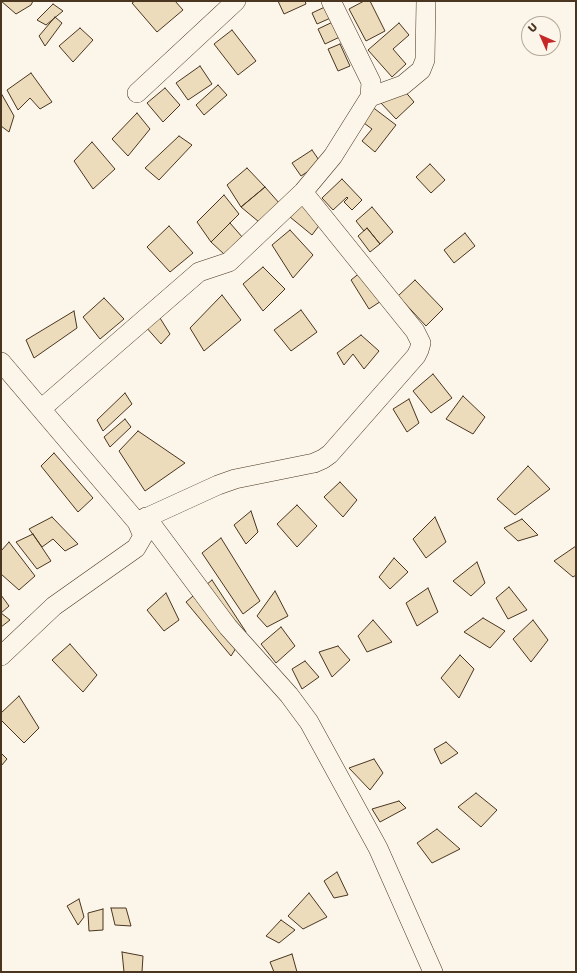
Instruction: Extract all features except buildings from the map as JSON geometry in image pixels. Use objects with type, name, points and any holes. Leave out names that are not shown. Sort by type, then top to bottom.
[{"type":"street","points":[[138,93],[236,1]]},
{"type":"street","points":[[41,409],[199,272],[229,262],[303,192],[333,156],[370,97],[370,77],[331,1]]},
{"type":"street","points":[[370,97],[403,85],[421,70],[425,60],[426,1]]},
{"type":"street","points":[[142,520],[218,485],[235,479],[314,463],[323,459],[330,454],[416,356],[419,350],[421,343],[415,331],[303,192]]},
{"type":"street","points":[[1,362],[41,409],[142,520],[228,627],[289,695],[309,722],[378,848],[433,972]]},
{"type":"street","points":[[1,656],[54,606],[136,548],[143,536],[142,520]]}]
